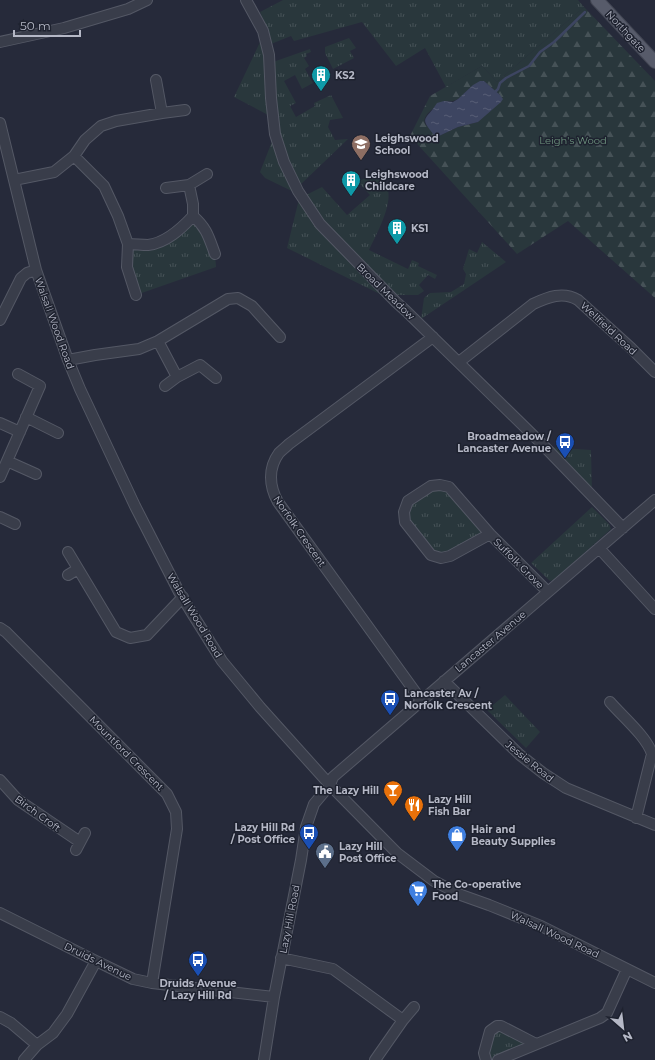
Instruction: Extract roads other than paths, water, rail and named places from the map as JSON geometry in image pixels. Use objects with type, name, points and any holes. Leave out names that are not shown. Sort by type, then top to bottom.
[{"type":"main road","name":"Northgate","points":[[597,0],[655,62]]},
{"type":"street","points":[[0,42],[64,28],[128,9],[147,0]]},
{"type":"street","name":"Broad Meadow","points":[[246,0],[263,30],[269,56],[271,98],[275,134],[284,162],[300,195],[320,224],[396,302],[541,443],[623,528]]},
{"type":"street","points":[[156,80],[162,113]]},
{"type":"street","points":[[14,180],[54,172],[74,156],[85,140],[101,126],[116,121],[185,110]]},
{"type":"street","name":"Walsall Wood Road","points":[[0,123],[36,270],[68,360],[135,506],[192,615],[222,661],[260,707],[330,785],[397,853],[434,881],[461,895],[541,926],[655,983]]},
{"type":"street","points":[[74,156],[104,186],[118,216],[128,244],[127,267],[136,295]]},
{"type":"street","points":[[166,188],[189,185],[207,174]]},
{"type":"street","points":[[189,185],[194,216],[207,231],[215,254]]},
{"type":"street","points":[[128,244],[149,244],[167,239],[182,228],[194,216]]},
{"type":"street","points":[[0,320],[21,278],[27,273],[36,270]]},
{"type":"street","name":"Wellfield Road","points":[[459,362],[533,304],[544,298],[563,296],[572,297],[578,300],[655,372]]},
{"type":"street","points":[[68,360],[139,350],[158,341],[228,299],[238,298],[252,306],[280,337]]},
{"type":"street","name":"Norfolk Crescent","points":[[421,700],[278,502],[273,494],[271,474],[274,463],[280,453],[289,444],[433,337]]},
{"type":"street","points":[[158,341],[177,377]]},
{"type":"street","points":[[165,386],[177,377],[200,365],[216,378]]},
{"type":"street","points":[[0,477],[40,386],[18,374]]},
{"type":"street","points":[[26,417],[58,433]]},
{"type":"street","points":[[0,423],[20,432]]},
{"type":"street","points":[[7,461],[36,474]]},
{"type":"street","name":"Suffolk Grove","points":[[490,534],[450,556],[441,558],[432,555],[405,522],[404,512],[408,501],[430,486],[440,485],[449,487],[490,534],[548,592]]},
{"type":"street","name":"Lancaster Avenue","points":[[330,785],[333,777],[655,500]]},
{"type":"street","points":[[0,517],[15,524]]},
{"type":"street","points":[[599,548],[655,608]]},
{"type":"street","points":[[68,552],[116,632],[130,638],[147,635],[183,597]]},
{"type":"street","points":[[68,575],[78,569]]},
{"type":"street","name":"Mountford Crescent","points":[[0,628],[6,632],[167,794],[176,812],[177,829],[152,983]]},
{"type":"street","name":"Jessie Road","points":[[444,681],[520,755],[543,773],[566,788],[655,825]]},
{"type":"street","points":[[609,702],[645,739],[652,754],[636,818]]},
{"type":"street","name":"Birch Croft","points":[[0,780],[18,800],[78,846],[85,833]]},
{"type":"street","name":"Lazy Hill Road","points":[[264,1060],[281,958],[301,860],[306,827],[314,804],[330,785]]},
{"type":"street","name":"Druids Avenue","points":[[0,913],[133,979],[152,983],[274,997]]},
{"type":"street","points":[[281,958],[333,969],[403,1020]]},
{"type":"street","points":[[24,1060],[37,1045],[54,1033],[67,1014],[96,961]]},
{"type":"street","points":[[498,1060],[600,1018],[607,1012],[627,969]]},
{"type":"street","points":[[375,1060],[414,1007]]},
{"type":"street","points":[[0,1017],[11,1023],[37,1045]]},
{"type":"street","points":[[486,1060],[484,1053],[490,1031],[497,1026],[501,1026],[536,1044]]},
{"type":"water","points":[[480,81],[484,81],[500,95],[503,99],[501,102],[478,122],[458,127],[439,136],[435,136],[425,122],[427,116],[437,103],[444,101],[453,102]]},
{"type":"waterway","points":[[496,91],[500,83],[506,78],[529,66],[540,52],[554,42],[585,12]]},
{"type":"place","name":"KS2","points":[[321,92]]},
{"type":"place","name":"Leighswood School","points":[[361,161]]},
{"type":"place","name":"Leighswood Childcare","points":[[351,197]]},
{"type":"place","name":"KS1","points":[[397,245]]},
{"type":"place","name":"Broadmeadow / Lancaster Avenue","points":[[565,459]]},
{"type":"place","name":"Lancaster Av / Norfolk Crescent","points":[[390,716]]},
{"type":"place","name":"The Lazy Hill","points":[[393,807]]},
{"type":"place","name":"Lazy Hill Fish Bar","points":[[414,822]]},
{"type":"place","name":"Lazy Hill Rd / Post Office","points":[[309,850]]},
{"type":"place","name":"Hair and Beauty Supplies","points":[[457,852]]},
{"type":"place","name":"Lazy Hill Post Office","points":[[325,869]]},
{"type":"place","name":"The Co-operative Food","points":[[418,907]]},
{"type":"place","name":"Druids Avenue / Lazy Hill Rd","points":[[198,977]]},
{"type":"park label","name":"Leigh's Wood","points":[[573,140]]}]
